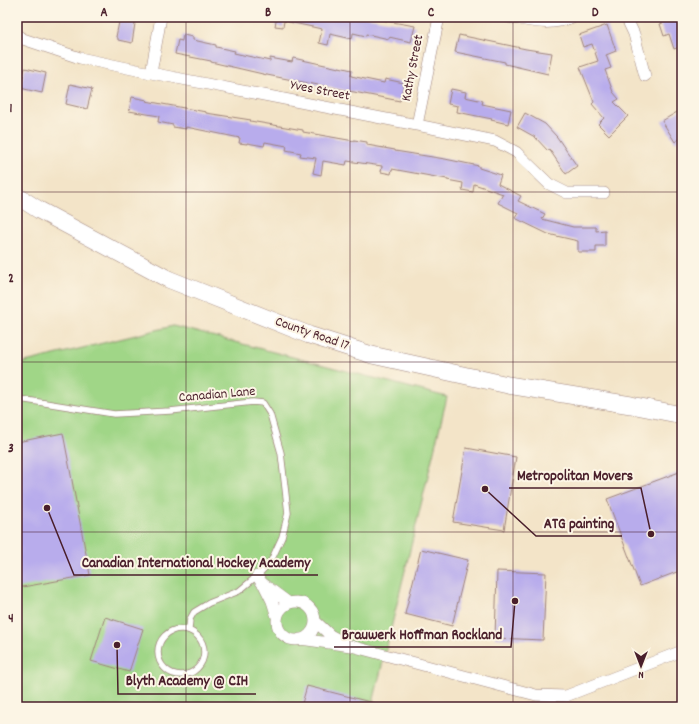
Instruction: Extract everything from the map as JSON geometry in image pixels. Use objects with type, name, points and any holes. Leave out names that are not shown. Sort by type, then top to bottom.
[{"type":"main road","name":"County Road 17","points":[[17,196],[39,210],[168,279],[309,335],[372,355],[508,385],[682,415]]},
{"type":"main road","name":"County Road 17","points":[[631,405],[682,406]]},
{"type":"street","points":[[151,73],[161,17]]},
{"type":"street","name":"Kathy Street","points":[[417,125],[439,17]]},
{"type":"street","points":[[508,17],[545,23],[562,21],[573,17]]},
{"type":"street","points":[[626,17],[634,34],[645,76]]},
{"type":"street","name":"Yves Street","points":[[17,35],[23,39],[80,58],[495,141],[516,152],[549,184],[567,193],[604,193]]},
{"type":"street","points":[[260,580],[289,603]]},
{"type":"street","points":[[260,580],[272,601],[277,617],[277,624],[279,630],[283,634],[294,640],[300,639],[306,637],[314,628],[314,615],[307,605],[301,603],[289,603],[283,607],[277,617]]},
{"type":"street","points":[[315,621],[330,635],[351,646]]},
{"type":"street","points":[[300,639],[351,646],[536,695],[566,696],[682,651]]},
{"type":"lane","name":"Canadian Lane","points":[[17,399],[114,414],[170,411],[253,402],[263,403],[270,414],[281,453],[288,514],[282,537],[260,580],[239,591],[209,603],[194,612],[190,619],[189,629]]},
{"type":"lane","points":[[174,629],[189,629],[196,633],[201,639],[204,647],[202,663],[197,669],[190,673],[182,675],[174,674],[162,666],[158,652],[159,644],[162,638],[174,629]]},
{"type":"green space","points":[[173,326],[447,397],[372,707],[17,707],[17,364]]},
{"type":"building","points":[[120,17],[136,17],[132,43],[118,40],[116,37]]},
{"type":"building","points":[[277,17],[370,17],[415,26],[411,42],[389,37],[389,39],[353,33],[352,39],[330,34],[328,45],[319,43],[322,29],[284,21],[283,27],[275,26]]},
{"type":"building","points":[[680,17],[682,21],[682,46],[674,49],[669,34],[664,36],[660,24]]},
{"type":"building","points":[[607,25],[616,51],[606,55],[611,68],[605,70],[613,92],[619,99],[614,102],[628,116],[609,135],[598,124],[604,118],[592,104],[594,102],[580,67],[598,61],[592,44],[583,47],[579,35]]},
{"type":"building","points":[[183,35],[193,37],[193,40],[235,51],[234,53],[270,61],[270,58],[292,62],[293,58],[352,70],[351,76],[384,83],[385,79],[404,83],[400,101],[267,75],[175,54],[178,40],[182,41]]},
{"type":"building","points":[[459,35],[552,53],[548,74],[505,64],[505,62],[455,52]]},
{"type":"building","points":[[25,68],[46,73],[42,93],[20,88]]},
{"type":"building","points":[[70,84],[92,89],[87,109],[66,104]]},
{"type":"building","points":[[451,89],[466,92],[465,97],[483,101],[482,104],[511,110],[508,124],[491,120],[492,119],[457,112],[458,106],[448,104]]},
{"type":"building","points":[[132,97],[206,113],[303,130],[303,132],[367,142],[367,145],[395,151],[479,166],[479,168],[501,175],[498,184],[521,196],[518,201],[545,214],[542,219],[573,227],[596,227],[596,231],[605,230],[605,246],[596,246],[596,252],[578,252],[578,241],[548,234],[515,218],[518,213],[498,203],[503,194],[474,184],[473,192],[462,190],[463,183],[447,179],[392,169],[391,174],[381,172],[382,166],[347,161],[346,165],[323,161],[321,175],[313,173],[316,158],[300,156],[301,153],[286,150],[287,146],[265,142],[264,146],[239,143],[240,138],[186,127],[186,129],[173,127],[173,125],[158,122],[159,116],[129,111]]},
{"type":"building","points":[[682,109],[682,137],[675,142],[662,121]]},
{"type":"building","points":[[525,113],[545,124],[557,137],[577,166],[566,174],[549,149],[548,151],[535,137],[517,127]]},
{"type":"building","points":[[63,433],[90,575],[17,588],[17,442]]},
{"type":"building","points":[[466,448],[516,457],[504,530],[453,522]]},
{"type":"building","points":[[682,471],[682,570],[640,586],[607,499]]},
{"type":"building","points":[[421,549],[468,560],[452,626],[405,614]]},
{"type":"building","points":[[497,571],[546,573],[543,640],[495,638]]},
{"type":"building","points":[[105,617],[143,629],[129,672],[91,661]]},
{"type":"building","points":[[307,686],[378,704],[378,707],[301,707]]},
{"type":"place","name":"ATG painting","points":[[485,489]]},
{"type":"place","name":"Canadian International Hockey Academy","points":[[47,508]]},
{"type":"place","name":"Metropolitan Movers","points":[[651,534]]},
{"type":"place","name":"Brauwerk Hoffman Rockland","points":[[515,601]]},
{"type":"place","name":"Blyth Academy @ CIH","points":[[117,645]]}]
